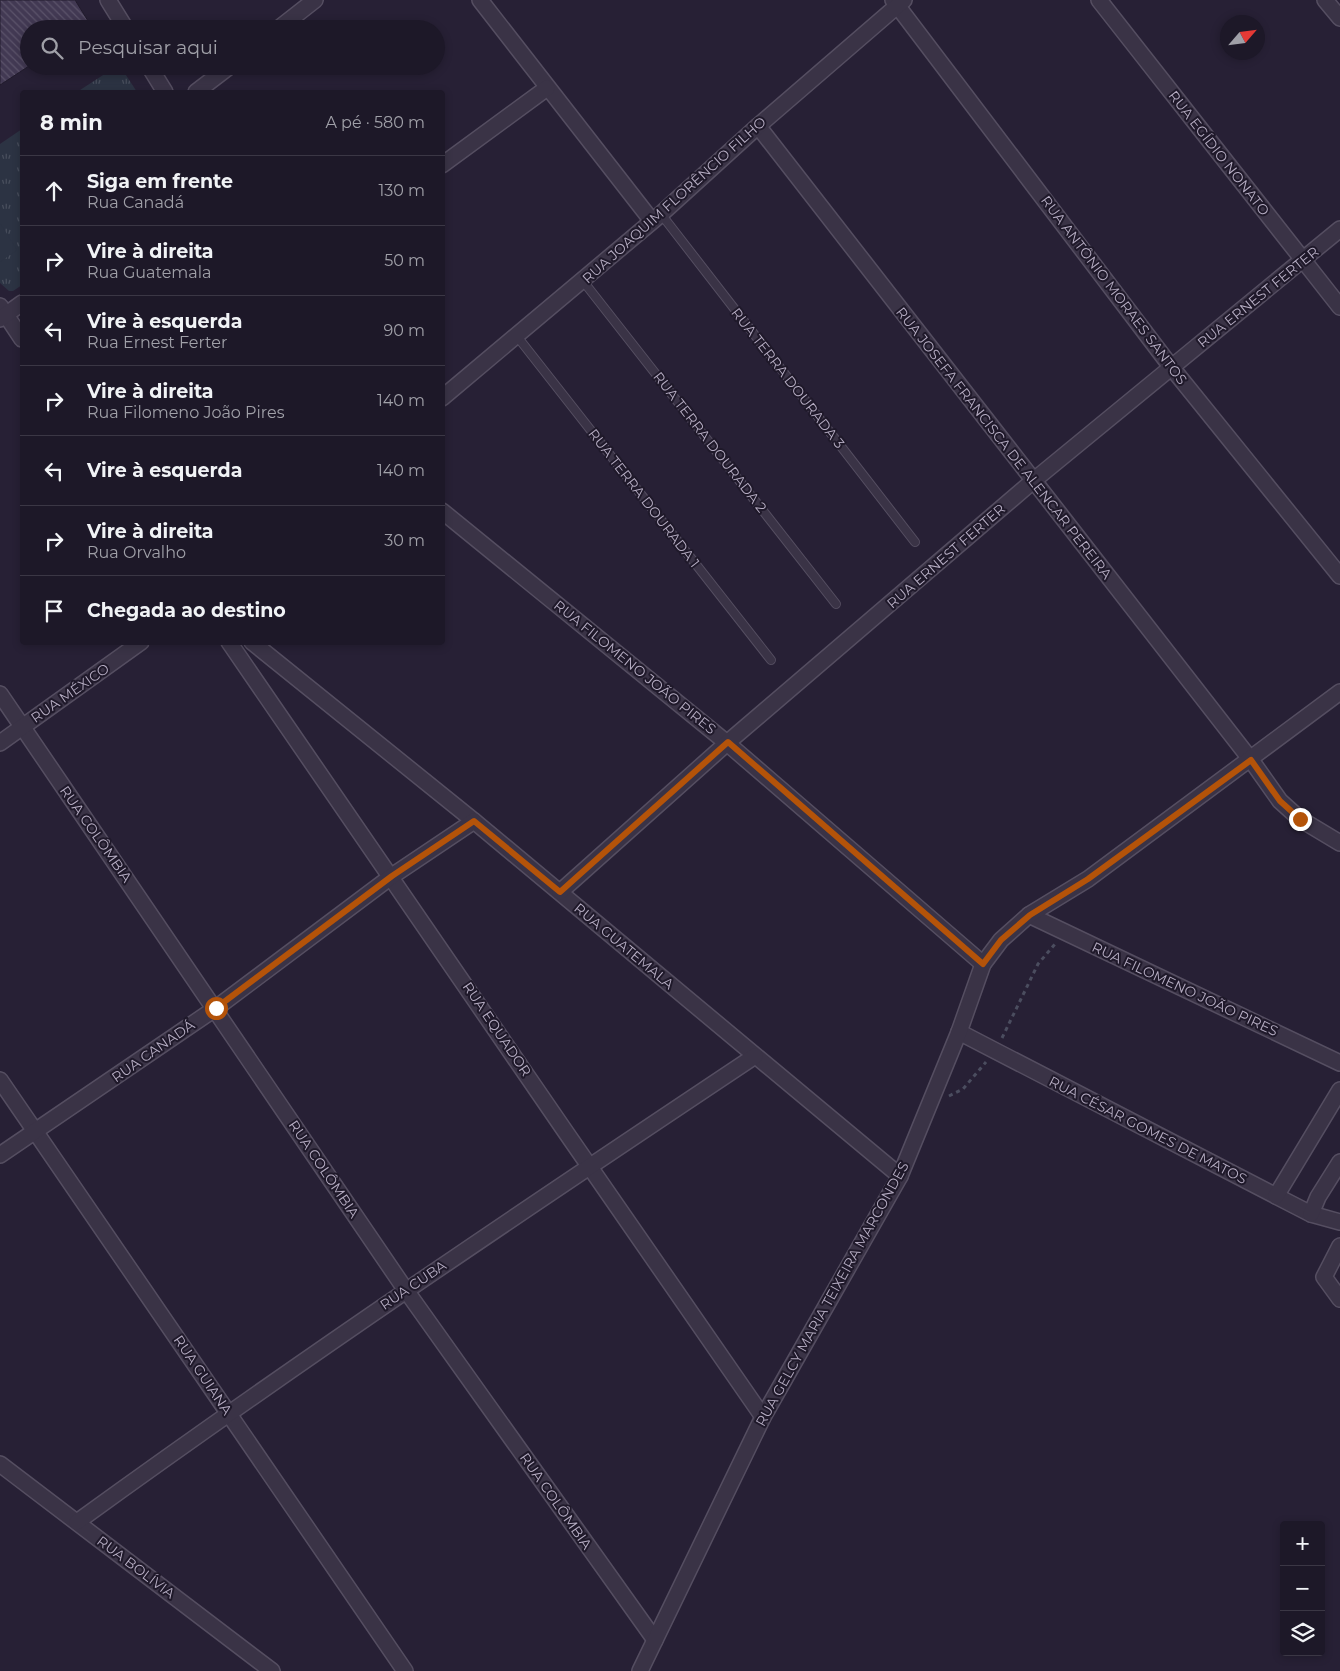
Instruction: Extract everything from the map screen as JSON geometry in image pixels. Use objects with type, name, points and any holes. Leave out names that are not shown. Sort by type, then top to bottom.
[{"type":"street","points":[[108,0],[120,20]]},
{"type":"street","points":[[289,20],[315,0]]},
{"type":"street","points":[[480,0],[547,88],[656,218]]},
{"type":"street","name":"RUA EGÍDIO NONATO","points":[[1099,0],[1340,307]]},
{"type":"street","points":[[1325,0],[1340,18]]},
{"type":"street","name":"RUA JOAQUIM FLORÊNCIO FILHO","points":[[445,395],[656,218],[898,2]]},
{"type":"street","name":"RUA ANTÔNIO MORAES SANTOS","points":[[898,2],[1172,368],[1340,576]]},
{"type":"street","points":[[155,75],[164,90]]},
{"type":"street","points":[[199,90],[218,75]]},
{"type":"street","points":[[445,163],[547,88]]},
{"type":"street","name":"RUA JOSEFA FRANCISCA DE ALENCAR PEREIRA","points":[[758,126],[1251,760],[1280,801],[1300,819],[1340,843]]},
{"type":"street","name":"RUA ERNEST FERTER","points":[[560,892],[728,742],[1033,481],[1340,229]]},
{"type":"street","points":[[20,304],[2,313],[20,336]]},
{"type":"street","name":"RUA FILOMENO JOÃO PIRES","points":[[445,513],[728,742],[983,964]]},
{"type":"street","name":"RUA MÉXICO","points":[[0,743],[137,645]]},
{"type":"street","name":"RUA EQUADOR","points":[[231,645],[392,876],[588,1167],[763,1417]]},
{"type":"street","name":"RUA GUATEMALA","points":[[256,645],[474,821],[900,1176]]},
{"type":"street","name":"RUA GELCY MARIA TEIXEIRA MARCONDES","points":[[640,1671],[763,1417],[900,1176],[927,1106],[959,1032],[983,964],[1001,940],[1030,915],[1088,879],[1251,760],[1340,692]]},
{"type":"street","name":"RUA COLÔMBIA","points":[[0,694],[216,1008],[405,1289],[655,1640]]},
{"type":"street","name":"RUA CANADÁ","points":[[0,1155],[216,1008],[392,876],[474,821]]},
{"type":"street","name":"RUA FILOMENO JOÃO PIRES","points":[[1030,915],[1340,1063]]},
{"type":"street","name":"RUA CÉSAR GOMES DE MATOS","points":[[959,1032],[1312,1214],[1340,1222]]},
{"type":"street","name":"RUA CUBA","points":[[77,1522],[228,1412],[405,1289],[755,1056]]},
{"type":"street","name":"RUA GUIANA","points":[[0,1080],[405,1671]]},
{"type":"street","points":[[1276,1196],[1340,1090]]},
{"type":"street","points":[[1312,1214],[1318,1197],[1340,1162]]},
{"type":"street","points":[[1340,1246],[1324,1277],[1340,1299]]},
{"type":"street","name":"RUA BOLÍVIA","points":[[0,1464],[272,1671]]},
{"type":"lane","name":"RUA TERRA DOURADA 3","points":[[656,218],[915,542]]},
{"type":"lane","name":"RUA TERRA DOURADA 2","points":[[583,281],[836,604]]},
{"type":"lane","name":"RUA TERRA DOURADA 1","points":[[516,335],[771,660]]},
{"type":"path","points":[[927,1106],[963,1089],[996,1051],[1038,964],[1065,932]]},
{"type":"green space","points":[[103,75],[126,75],[136,90],[80,90]]},
{"type":"green space","points":[[20,130],[20,286],[13,291],[9,291],[0,283],[0,144]]},
{"type":"green space","points":[[0,223],[17,250],[0,262]]},
{"type":"building","points":[[0,0],[75,0],[87,20],[20,20],[20,72],[0,85]]},
{"type":"route","points":[[216,1008],[392,876],[474,821],[560,892],[728,742],[983,964],[1001,940],[1030,915],[1088,879],[1251,760],[1280,801],[1300,819]]}]
